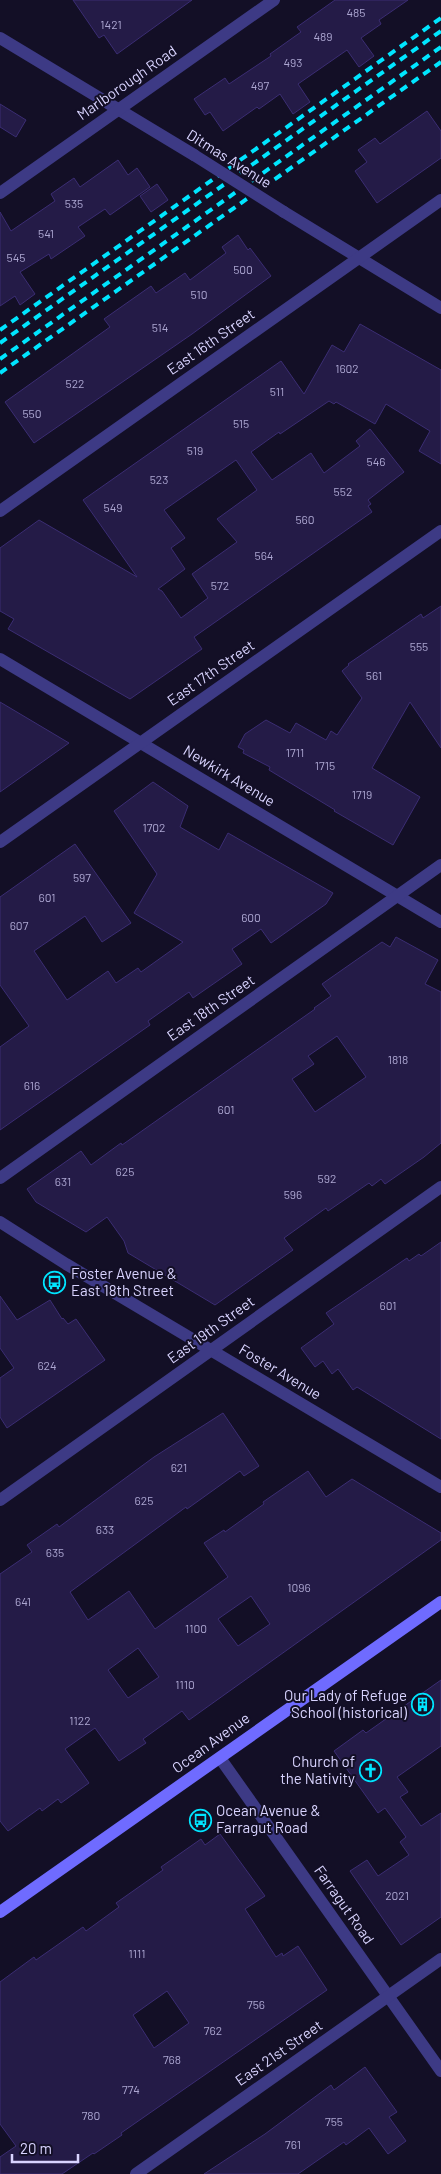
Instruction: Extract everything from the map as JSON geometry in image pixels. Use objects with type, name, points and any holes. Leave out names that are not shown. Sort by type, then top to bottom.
[{"type":"main road","name":"Ocean Avenue","points":[[0,1912],[441,1602]]},
{"type":"street","name":"Marlborough Road","points":[[0,193],[274,0]]},
{"type":"street","name":"Ditmas Avenue","points":[[0,38],[194,155],[441,308]]},
{"type":"street","name":"East 16th Street","points":[[0,511],[441,200]]},
{"type":"street","name":"East 17th Street","points":[[0,842],[441,531]]},
{"type":"street","name":"Newkirk Avenue","points":[[0,659],[441,922]]},
{"type":"street","name":"East 18th Street","points":[[0,1178],[441,865]]},
{"type":"street","name":"East 19th Street","points":[[0,1500],[441,1187]]},
{"type":"street","name":"Foster Avenue","points":[[0,1222],[441,1486]]},
{"type":"street","name":"Farragut Road","points":[[220,1758],[441,2071]]},
{"type":"street","name":"East 21st Street","points":[[136,2174],[441,1959]]},
{"type":"building","points":[[73,0],[192,0],[117,54],[104,35],[99,38]]},
{"type":"building","points":[[335,0],[408,0],[379,20],[381,24],[361,38],[374,56],[359,67],[347,50],[298,84],[310,102],[293,114],[280,94],[259,109],[257,107],[223,131],[210,112],[205,115],[194,99],[225,78],[229,84],[271,56],[270,54],[301,32],[297,27]]},
{"type":"building","points":[[0,104],[26,120],[16,137],[0,127]]},
{"type":"building","points":[[427,111],[441,131],[441,158],[377,203],[355,171],[367,162],[358,150],[375,138],[380,144]]},
{"type":"building","points":[[118,160],[128,175],[137,168],[150,187],[110,215],[105,209],[78,227],[85,236],[51,259],[49,254],[20,272],[35,294],[20,305],[15,296],[0,306],[0,212],[11,231],[55,201],[51,194],[74,178],[80,187]]},
{"type":"building","points":[[157,184],[168,200],[151,212],[140,196]]},
{"type":"building","points":[[238,235],[248,250],[250,248],[271,276],[192,334],[34,443],[5,402],[110,327],[104,319],[151,286],[156,293],[185,273],[190,280],[226,253],[222,247]]},
{"type":"building","points":[[360,324],[441,370],[441,464],[419,451],[430,431],[386,404],[375,424],[336,402],[334,404],[329,401],[251,452],[272,480],[311,453],[324,473],[360,446],[356,441],[370,429],[404,472],[368,500],[371,504],[368,506],[372,512],[194,637],[202,649],[130,699],[8,629],[14,619],[0,611],[0,548],[39,520],[137,577],[83,500],[281,361],[304,394],[332,345],[344,352]],"holes":[[[236,460],[257,490],[217,519],[237,542],[192,574],[208,598],[181,618],[162,591],[158,589],[185,569],[171,548],[185,538],[164,510]]]},
{"type":"building","points":[[441,606],[441,748],[410,702],[372,768],[420,797],[393,845],[269,770],[270,767],[243,753],[244,750],[238,747],[245,734],[266,720],[290,733],[296,723],[326,740],[331,731],[337,735],[362,698],[342,671],[348,664],[421,614],[423,618]]},
{"type":"building","points":[[0,702],[69,743],[0,792]]},
{"type":"building","points":[[153,782],[188,806],[180,827],[219,850],[228,833],[333,893],[326,904],[271,943],[261,929],[232,949],[242,964],[193,998],[189,992],[148,1021],[150,1025],[0,1130],[0,1047],[29,1026],[0,985],[0,897],[75,844],[131,923],[102,942],[85,916],[34,951],[67,1000],[108,971],[116,983],[138,968],[141,972],[183,942],[134,913],[157,874],[114,811]]},
{"type":"building","points":[[396,937],[438,960],[425,984],[441,992],[441,1143],[424,1157],[385,1184],[381,1179],[372,1186],[369,1183],[328,1211],[326,1208],[284,1238],[293,1250],[215,1305],[128,1253],[124,1241],[107,1217],[86,1232],[36,1202],[27,1189],[81,1151],[91,1165],[121,1143],[122,1145],[315,1009],[331,996],[322,984],[382,942],[390,947]],"holes":[[[337,1036],[366,1077],[315,1112],[292,1079],[314,1064],[308,1056]]]},
{"type":"building","points":[[441,1242],[441,1439],[357,1387],[353,1390],[338,1369],[332,1374],[323,1361],[315,1367],[301,1348],[334,1324],[326,1313],[407,1258],[409,1261],[419,1254],[421,1256]]},
{"type":"building","points":[[0,1296],[17,1320],[50,1300],[62,1319],[68,1324],[76,1319],[105,1360],[7,1428],[0,1417],[0,1378],[14,1368],[0,1348]]},
{"type":"building","points":[[223,1413],[259,1466],[244,1476],[240,1471],[187,1509],[186,1507],[70,1592],[88,1620],[129,1591],[155,1629],[228,1577],[204,1543],[224,1530],[225,1532],[264,1504],[263,1502],[308,1471],[326,1497],[352,1479],[441,1533],[441,1540],[189,1720],[182,1711],[143,1739],[146,1743],[119,1761],[95,1728],[65,1749],[89,1783],[61,1803],[58,1799],[42,1811],[40,1808],[8,1831],[0,1821],[0,1574],[32,1552],[27,1545],[57,1524],[59,1527],[154,1457]],"holes":[[[251,1596],[270,1624],[238,1646],[218,1619]],[[138,1648],[159,1677],[128,1698],[108,1670]]]},
{"type":"building","points":[[441,1680],[441,1746],[397,1777],[408,1792],[400,1797],[421,1826],[441,1813],[441,1917],[401,1945],[350,1871],[367,1860],[378,1876],[409,1855],[400,1842],[406,1837],[385,1808],[378,1813],[334,1751],[363,1730],[366,1733]]},
{"type":"building","points":[[220,1834],[265,1896],[245,1909],[276,1957],[282,1953],[283,1956],[298,1946],[327,1990],[121,2133],[122,2135],[62,2174],[0,2174],[0,2157],[16,2146],[0,2124],[0,1982],[34,1957],[36,1960],[83,1927],[86,1931],[119,1907],[116,1903],[163,1870],[161,1867],[201,1839],[205,1845]],"holes":[[[167,1991],[189,2023],[154,2048],[133,2015]]]},
{"type":"building","points":[[365,2067],[397,2112],[389,2117],[406,2141],[388,2154],[369,2128],[346,2145],[344,2142],[298,2174],[204,2174],[265,2134],[331,2085],[334,2090]]},
{"type":"railway","points":[[0,330],[441,18]]},
{"type":"railway","points":[[0,343],[441,31]]},
{"type":"railway","points":[[0,359],[441,47]]},
{"type":"railway","points":[[0,373],[441,62]]},
{"type":"place","name":"Foster Avenue & East 18th Street","points":[[55,1283]]},
{"type":"place","name":"Our Lady of Refuge School (historical)","points":[[423,1705]]},
{"type":"place","name":"Church of the Nativity","points":[[371,1771]]},
{"type":"place","name":"Ocean Avenue & Farragut Road","points":[[200,1820]]}]
